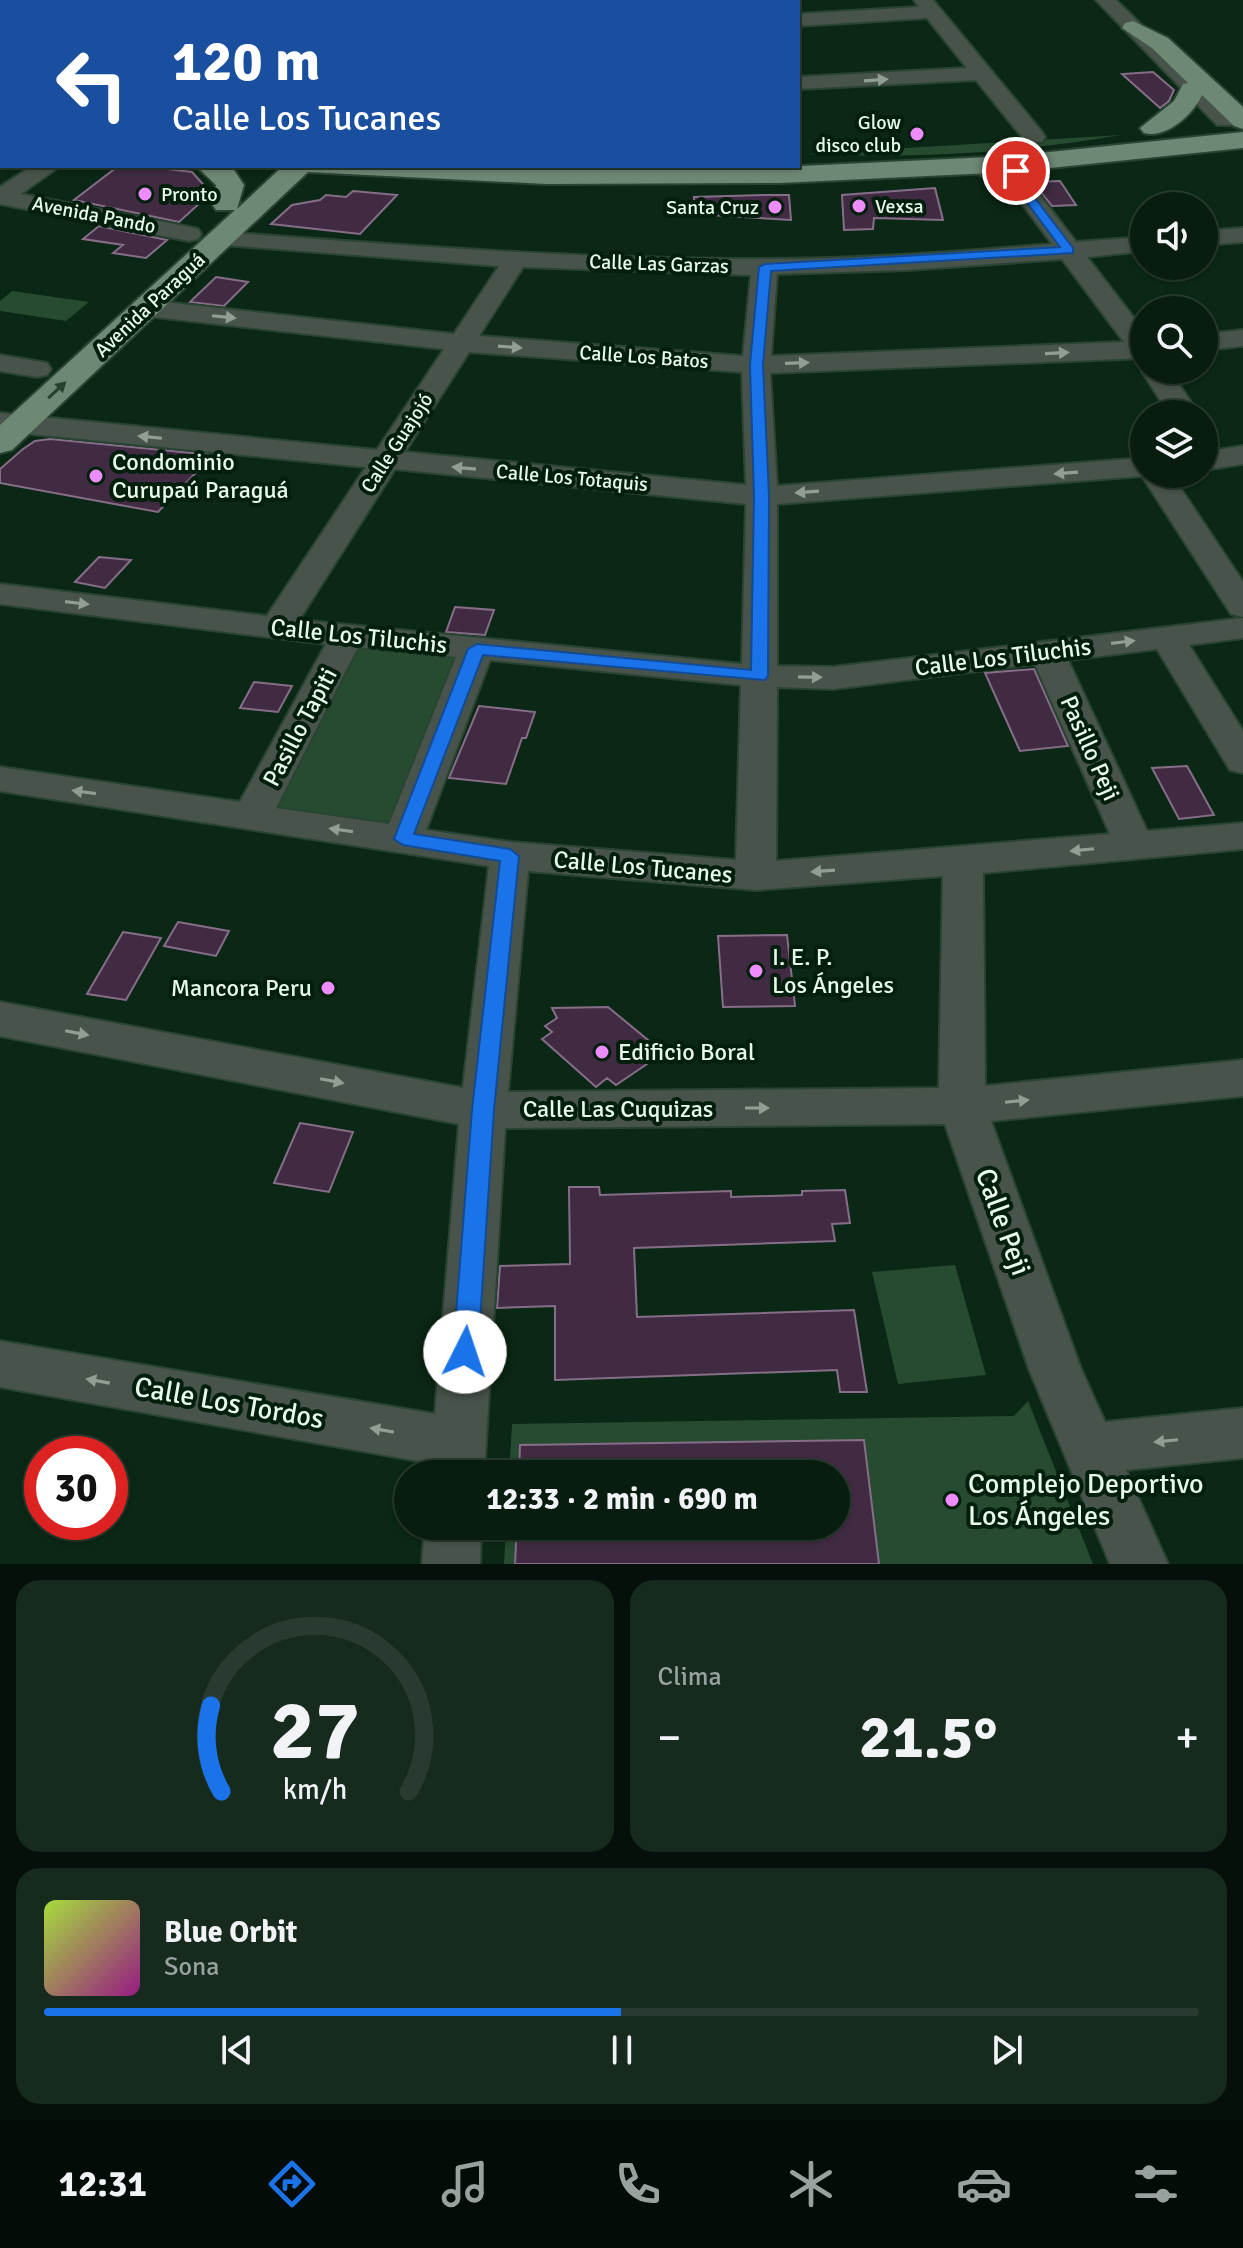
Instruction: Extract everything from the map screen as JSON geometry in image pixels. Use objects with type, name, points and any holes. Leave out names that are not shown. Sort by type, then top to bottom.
[{"type":"main road","points":[[1133,28],[1160,43],[1239,119]]},
{"type":"main road","points":[[1159,135],[1185,105],[1192,89]]},
{"type":"main road","points":[[366,168],[712,176],[977,166],[1019,172],[1159,135],[1239,119]]},
{"type":"main road","points":[[800,151],[1034,137],[1159,135],[1239,119]]},
{"type":"main road","points":[[800,161],[847,162],[1053,149],[1239,119]]},
{"type":"main road","points":[[1159,135],[1243,160]]},
{"type":"main road","points":[[213,168],[223,173],[230,185],[236,208],[336,179],[444,172]]},
{"type":"main road","name":"Avenida Paraguá","points":[[5,423],[37,369],[189,234],[236,208],[286,169]]},
{"type":"main road","name":"Avenida Paraguá","points":[[5,423],[146,308],[221,239],[236,208]]},
{"type":"street","points":[[1105,0],[1192,89],[1239,119]]},
{"type":"street","points":[[1133,0],[1239,119]]},
{"type":"street","points":[[800,20],[928,6],[1034,137]]},
{"type":"street","points":[[800,83],[982,73]]},
{"type":"street","points":[[0,197],[45,168]]},
{"type":"street","points":[[1019,172],[1069,250],[1130,331]]},
{"type":"street","name":"Avenida Pando","points":[[0,197],[189,234]]},
{"type":"street","points":[[1218,237],[1243,235]]},
{"type":"street","name":"Calle Las Garzas","points":[[221,239],[516,259],[765,267],[1130,245]]},
{"type":"street","name":"Calle Guajojó","points":[[277,627],[516,259]]},
{"type":"street","points":[[756,876],[762,496],[756,365],[765,267]]},
{"type":"street","name":"Calle Los Batos","points":[[146,308],[461,343],[756,365],[1130,351]]},
{"type":"street","points":[[1218,341],[1243,338]]},
{"type":"street","points":[[0,363],[37,369]]},
{"type":"street","name":"Calle Los Totaquis","points":[[5,423],[762,496],[1130,468]]},
{"type":"street","points":[[1165,488],[1243,607]]},
{"type":"street","name":"Calle Los Tiluchis","points":[[0,594],[347,636],[759,676],[833,678],[1243,628]]},
{"type":"street","name":"Pasillo Tapiti","points":[[252,817],[347,636]]},
{"type":"street","points":[[1167,637],[1243,761]]},
{"type":"street","points":[[403,839],[477,649]]},
{"type":"street","name":"Pasillo Peji","points":[[1047,652],[1134,845]]},
{"type":"street","name":"Calle Los Tucanes","points":[[0,779],[510,856],[756,876],[1243,836]]},
{"type":"street","points":[[458,1459],[483,1110],[510,856]]},
{"type":"street","name":"Calle Peji","points":[[963,861],[962,1106],[1055,1369],[1139,1564]]},
{"type":"street","name":"Calle Las Cuquizas","points":[[0,1019],[483,1110],[962,1106],[1243,1078]]},
{"type":"street","name":"Calle Los Tordos","points":[[0,1364],[458,1459]]},
{"type":"street","points":[[1090,1449],[1243,1433]]},
{"type":"street","points":[[451,1564],[452,1540]]},
{"type":"green space","points":[[1121,135],[964,153],[885,156],[807,154]]},
{"type":"green space","points":[[12,291],[89,302],[66,321],[0,311],[0,301]]},
{"type":"green space","points":[[353,644],[466,658],[396,830],[268,810]]},
{"type":"green space","points":[[955,1265],[986,1375],[898,1384],[872,1272]]},
{"type":"green space","name":"Complejo Deportivo Los Ángeles","points":[[1028,1401],[1093,1564],[504,1564],[505,1540],[850,1540],[850,1460],[510,1460],[512,1424],[1014,1416]]},
{"type":"building","points":[[1153,72],[1174,90],[1169,101],[1160,108],[1122,74]]},
{"type":"building","name":"Pronto","points":[[116,168],[192,172],[211,193],[179,222],[74,200]]},
{"type":"building","points":[[1060,181],[1076,205],[1052,206],[1033,182]]},
{"type":"building","points":[[935,188],[943,220],[874,218],[873,229],[844,230],[842,195]]},
{"type":"building","points":[[353,191],[397,195],[360,234],[271,224],[292,205],[320,200],[326,195],[346,197]]},
{"type":"building","points":[[789,195],[791,220],[694,214],[694,197]]},
{"type":"building","points":[[99,226],[167,240],[146,258],[113,253],[123,245],[83,239]]},
{"type":"building","points":[[216,277],[248,282],[224,306],[190,302]]},
{"type":"building","name":"Condominio Curupaú Paraguá","points":[[50,439],[213,455],[158,512],[0,483],[0,469],[35,441]]},
{"type":"building","points":[[99,557],[131,560],[105,588],[75,582]]},
{"type":"building","points":[[455,607],[494,610],[485,635],[446,632]]},
{"type":"building","points":[[1034,669],[1068,746],[1020,751],[985,673]]},
{"type":"building","points":[[254,682],[292,686],[278,712],[240,708]]},
{"type":"building","points":[[479,706],[535,712],[506,784],[449,778]]},
{"type":"building","points":[[1187,766],[1214,815],[1179,819],[1152,768]]},
{"type":"building","points":[[178,922],[229,931],[216,956],[164,946]]},
{"type":"building","points":[[123,932],[161,938],[126,1000],[87,994]]},
{"type":"building","name":"I. E. P. Los Ángeles","points":[[787,935],[795,1006],[723,1007],[718,936]]},
{"type":"building","name":"Edificio Boral","points":[[608,1007],[648,1040],[647,1064],[616,1085],[607,1078],[596,1087],[542,1039],[552,1032],[545,1026],[557,1018],[552,1008]]},
{"type":"building","points":[[300,1123],[353,1132],[329,1192],[274,1183]]},
{"type":"building","points":[[569,1187],[599,1187],[600,1195],[731,1191],[731,1197],[845,1190],[850,1223],[832,1224],[835,1241],[634,1248],[637,1317],[854,1310],[867,1392],[840,1392],[837,1370],[555,1380],[555,1306],[497,1308],[500,1266],[570,1264]]},
{"type":"building","points":[[864,1440],[879,1564],[515,1564],[516,1540],[850,1540],[850,1460],[519,1460],[520,1445]]},
{"type":"place","name":"Glow disco club","points":[[917,134]]},
{"type":"place","name":"Pronto","points":[[145,194]]},
{"type":"place","name":"Vexsa","points":[[859,206]]},
{"type":"place","name":"Santa Cruz","points":[[775,207]]},
{"type":"place","name":"Condominio Curupaú Paraguá","points":[[96,476]]},
{"type":"place","name":"I. E. P. Los Ángeles","points":[[756,971]]},
{"type":"place","name":"Mancora Peru","points":[[328,988]]},
{"type":"place","name":"Edificio Boral","points":[[602,1052]]},
{"type":"place","name":"Complejo Deportivo Los Ángeles","points":[[952,1500]]},
{"type":"route","points":[[465,1352],[483,1110],[510,856],[403,839],[477,649],[759,676],[762,496],[756,365],[765,267],[926,261],[1069,250],[1017,181],[1016,171]]}]
